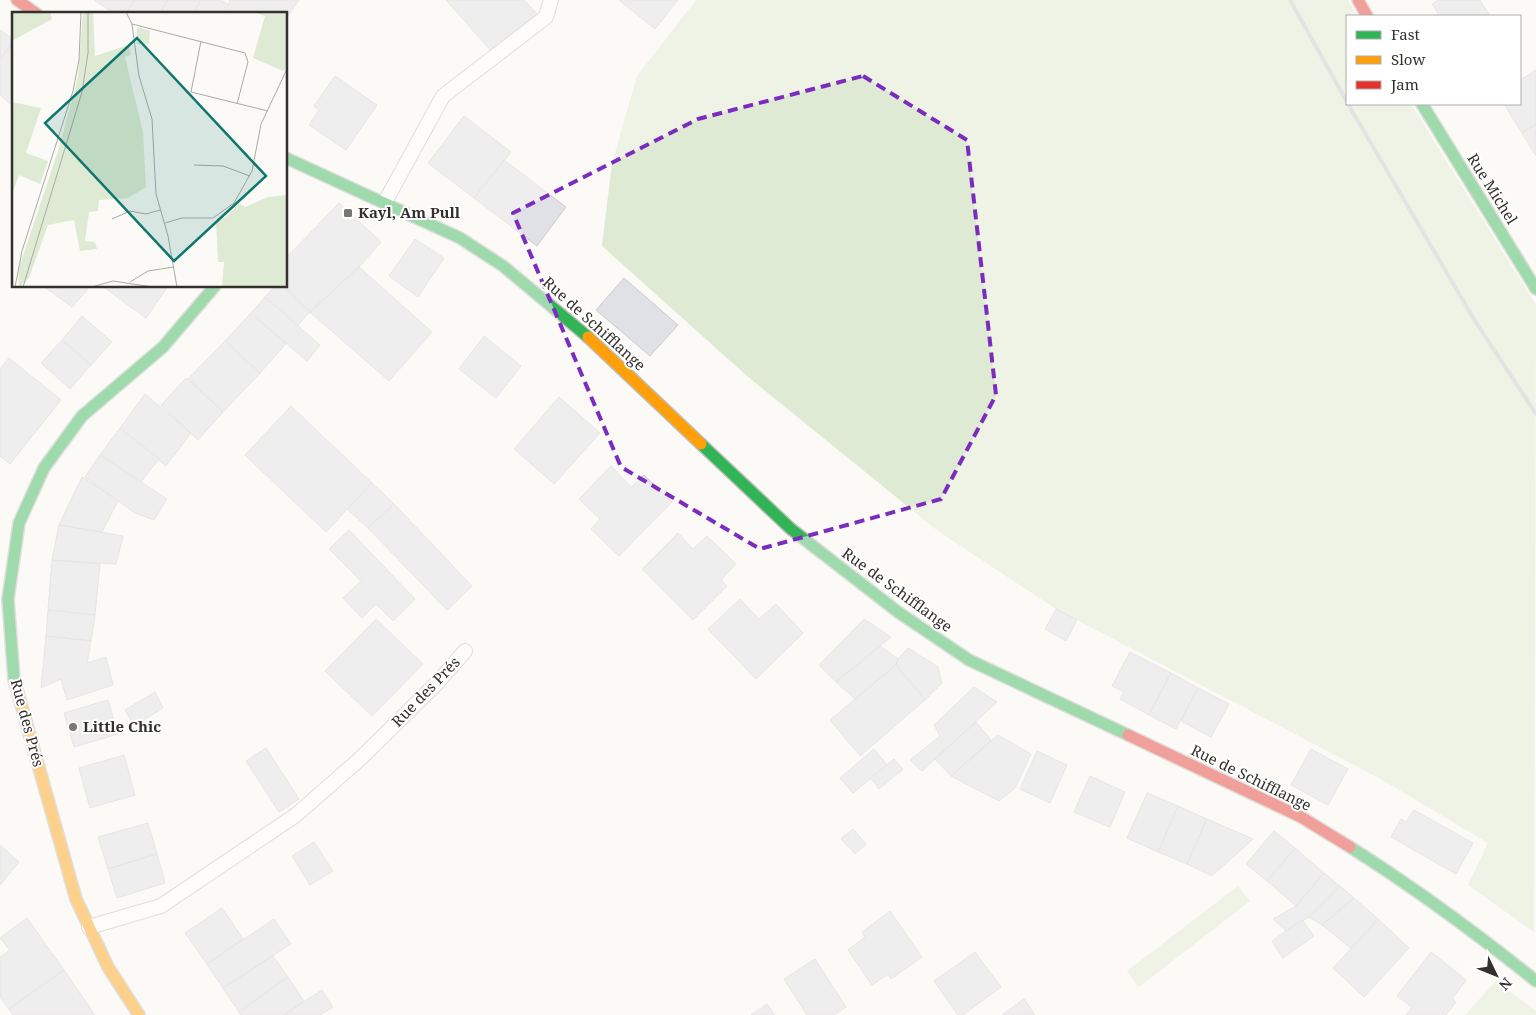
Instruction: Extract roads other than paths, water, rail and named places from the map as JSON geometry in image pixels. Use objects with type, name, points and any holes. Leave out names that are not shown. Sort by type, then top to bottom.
[{"type":"street","points":[[17,0],[34,12]]},
{"type":"street","points":[[1358,0],[1367,15]]},
{"type":"street","name":"Rue Michel","points":[[1423,105],[1536,289]]},
{"type":"street","name":"Rue de Schifflange","points":[[288,159],[460,238],[503,266],[571,321],[791,529],[898,612],[969,660],[1301,817],[1392,874],[1478,935],[1536,981]]},
{"type":"street","name":"Rue des Prés","points":[[139,1015],[108,967],[76,899],[14,679],[8,599],[18,523],[44,468],[82,416],[163,347],[213,288]]},
{"type":"lane","points":[[385,202],[443,96],[546,17],[551,0]]},
{"type":"lane","name":"Rue des Prés","points":[[89,927],[161,906],[296,814],[361,758],[437,683],[465,651]]},
{"type":"railway","points":[[1290,0],[1346,100]]},
{"type":"railway","points":[[1349,105],[1475,321],[1536,414]]},
{"type":"place","name":"Kayl, Am Pull","points":[[348,213]]},
{"type":"place","name":"Little Chic","points":[[73,727]]}]
